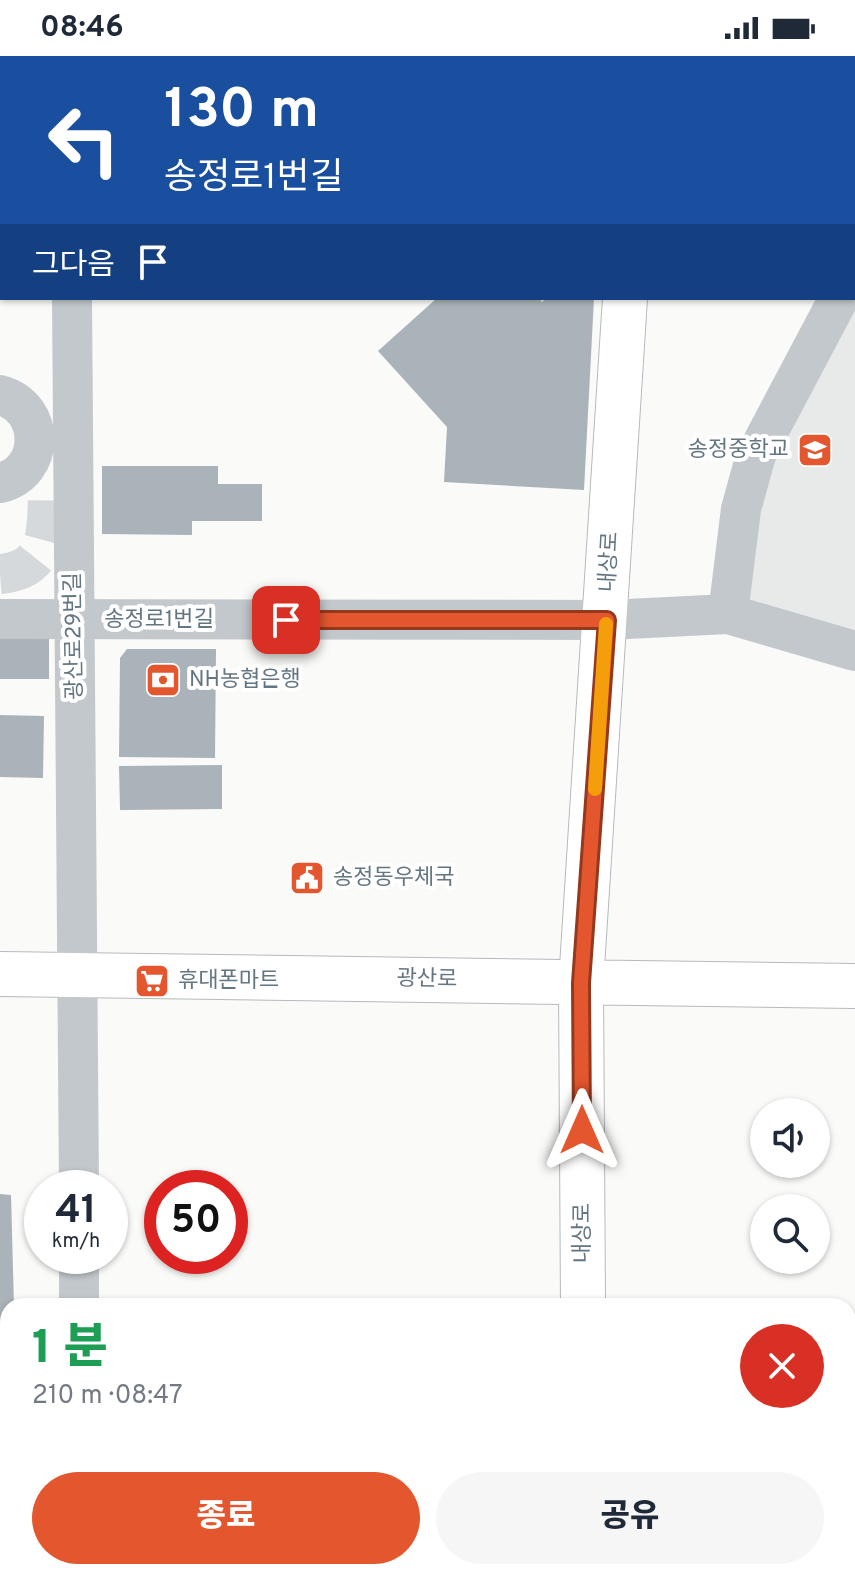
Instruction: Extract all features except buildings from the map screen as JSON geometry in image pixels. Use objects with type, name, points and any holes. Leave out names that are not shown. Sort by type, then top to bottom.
[{"type":"main road","name":"내상로","points":[[583,1298],[581,983],[607,620],[625,300]]},
{"type":"main road","name":"광산로","points":[[0,974],[855,986]]},
{"type":"street","name":"광산로29번길","points":[[72,300],[79,1170]]},
{"type":"street","points":[[728,614],[741,509],[756,455],[838,300]]},
{"type":"street","points":[[10,400],[73,425]]},
{"type":"street","points":[[10,400],[35,429],[21,476]]},
{"type":"street","points":[[21,476],[45,441],[73,425]]},
{"type":"street","name":"송정로1번길","points":[[0,619],[607,620],[728,614],[855,651]]},
{"type":"street","points":[[79,1274],[79,1298]]},
{"type":"shaded area","name":"송정중학교","points":[[855,300],[855,634],[743,602],[760,480]]},
{"type":"tunnel","points":[[0,574],[17,571],[38,555],[46,530],[48,484]]},
{"type":"slow traffic","points":[[595,789],[606,624]]},
{"type":"place","name":"송정중학교","points":[[815,450]]},
{"type":"place","name":"NH농협은행","points":[[163,680]]},
{"type":"place","name":"송정동우체국","points":[[307,878]]},
{"type":"place","name":"휴대폰마트","points":[[152,981]]},
{"type":"route","points":[[286,620],[607,620],[581,983],[582,1130]]}]
